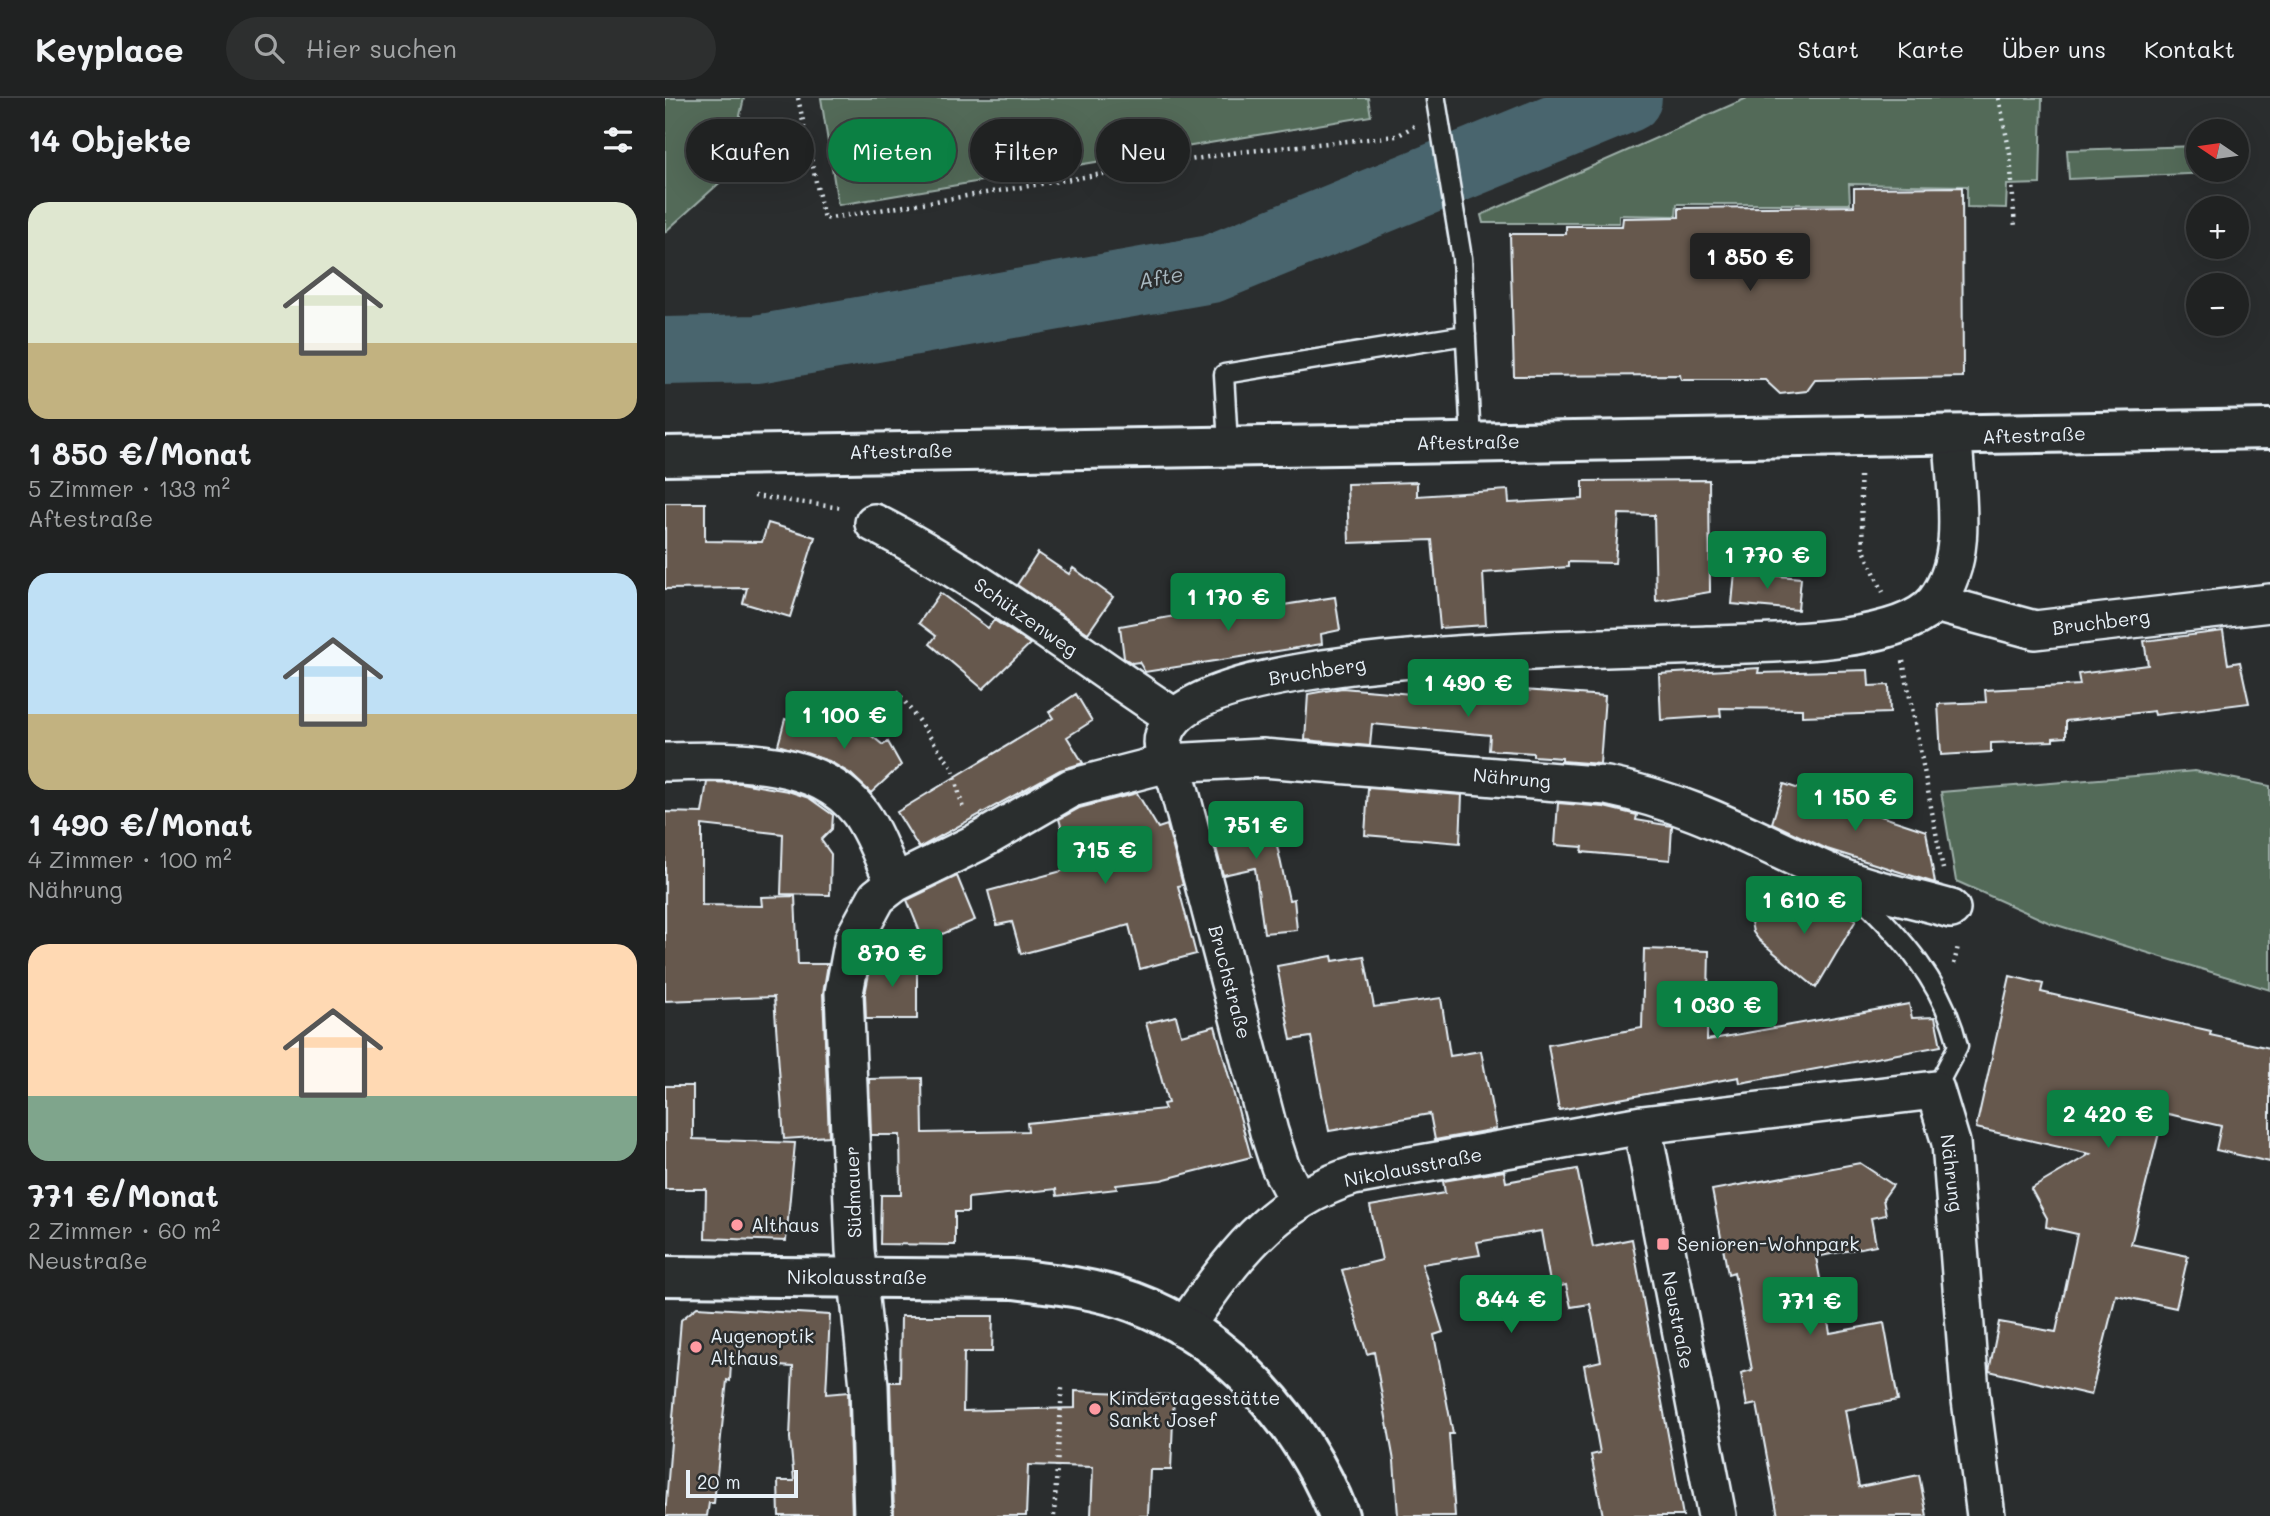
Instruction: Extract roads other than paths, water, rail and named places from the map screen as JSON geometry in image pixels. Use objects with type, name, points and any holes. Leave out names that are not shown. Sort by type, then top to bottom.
[{"type":"main road","name":"Aftestraße","points":[[665,456],[1228,445],[1953,437],[2270,429]]},
{"type":"main road","name":"Nikolausstraße","points":[[665,1276],[1013,1279],[1067,1285],[1136,1303],[1184,1328]]},
{"type":"main road","points":[[1184,1328],[1227,1359],[1261,1391],[1318,1469],[1339,1516]]},
{"type":"street","name":"Bruchberg","points":[[1174,717],[1194,703],[1245,683],[1315,668],[1446,656],[1807,641],[1896,626],[1915,618],[1935,603],[1953,572],[1957,544],[1953,437]]},
{"type":"street","name":"Schützenweg","points":[[874,523],[979,583],[1078,655],[1174,717]]},
{"type":"street","name":"Bruchberg","points":[[1935,603],[2035,630],[2270,603]]},
{"type":"street","points":[[665,762],[760,764],[813,778],[832,788],[860,813],[895,883],[976,842],[1071,788],[1168,762],[1163,737],[1174,717]]},
{"type":"street","name":"Nährung","points":[[1168,762],[1262,758],[1607,786],[1645,794],[1725,822],[1839,877],[1951,909]]},
{"type":"street","name":"Bruchstraße","points":[[1168,762],[1181,794],[1269,1132],[1280,1166],[1297,1199]]},
{"type":"street","name":"Südmauer","points":[[873,1516],[869,1386],[855,1250],[844,993],[853,939],[864,915],[877,897],[895,883]]},
{"type":"street","name":"Nährung","points":[[1935,1090],[1951,1143],[1971,1392],[1986,1516]]},
{"type":"street","name":"Nikolausstraße","points":[[1184,1328],[1230,1264],[1258,1234],[1297,1199],[1353,1176],[1642,1125],[1935,1090]]},
{"type":"street","name":"Neustraße","points":[[1642,1125],[1717,1516]]},
{"type":"lane","points":[[1438,115],[1457,231],[1471,442]]},
{"type":"lane","points":[[1228,445],[1224,374],[1466,335]]},
{"type":"lane","name":"Nährung","points":[[1839,877],[1889,925],[1934,984],[1950,1012],[1958,1046],[1935,1090]]},
{"type":"waterway","name":"Afte","points":[[665,351],[757,349],[1211,269],[1628,98]]},
{"type":"place","name":"Althaus","points":[[737,1225]]},
{"type":"place","name":"Senioren-Wohnpark","points":[[1663,1244]]},
{"type":"place","name":"Augenoptik Althaus","points":[[696,1347]]},
{"type":"place","name":"Kindertagesstätte Sankt Josef","points":[[1095,1409]]}]
